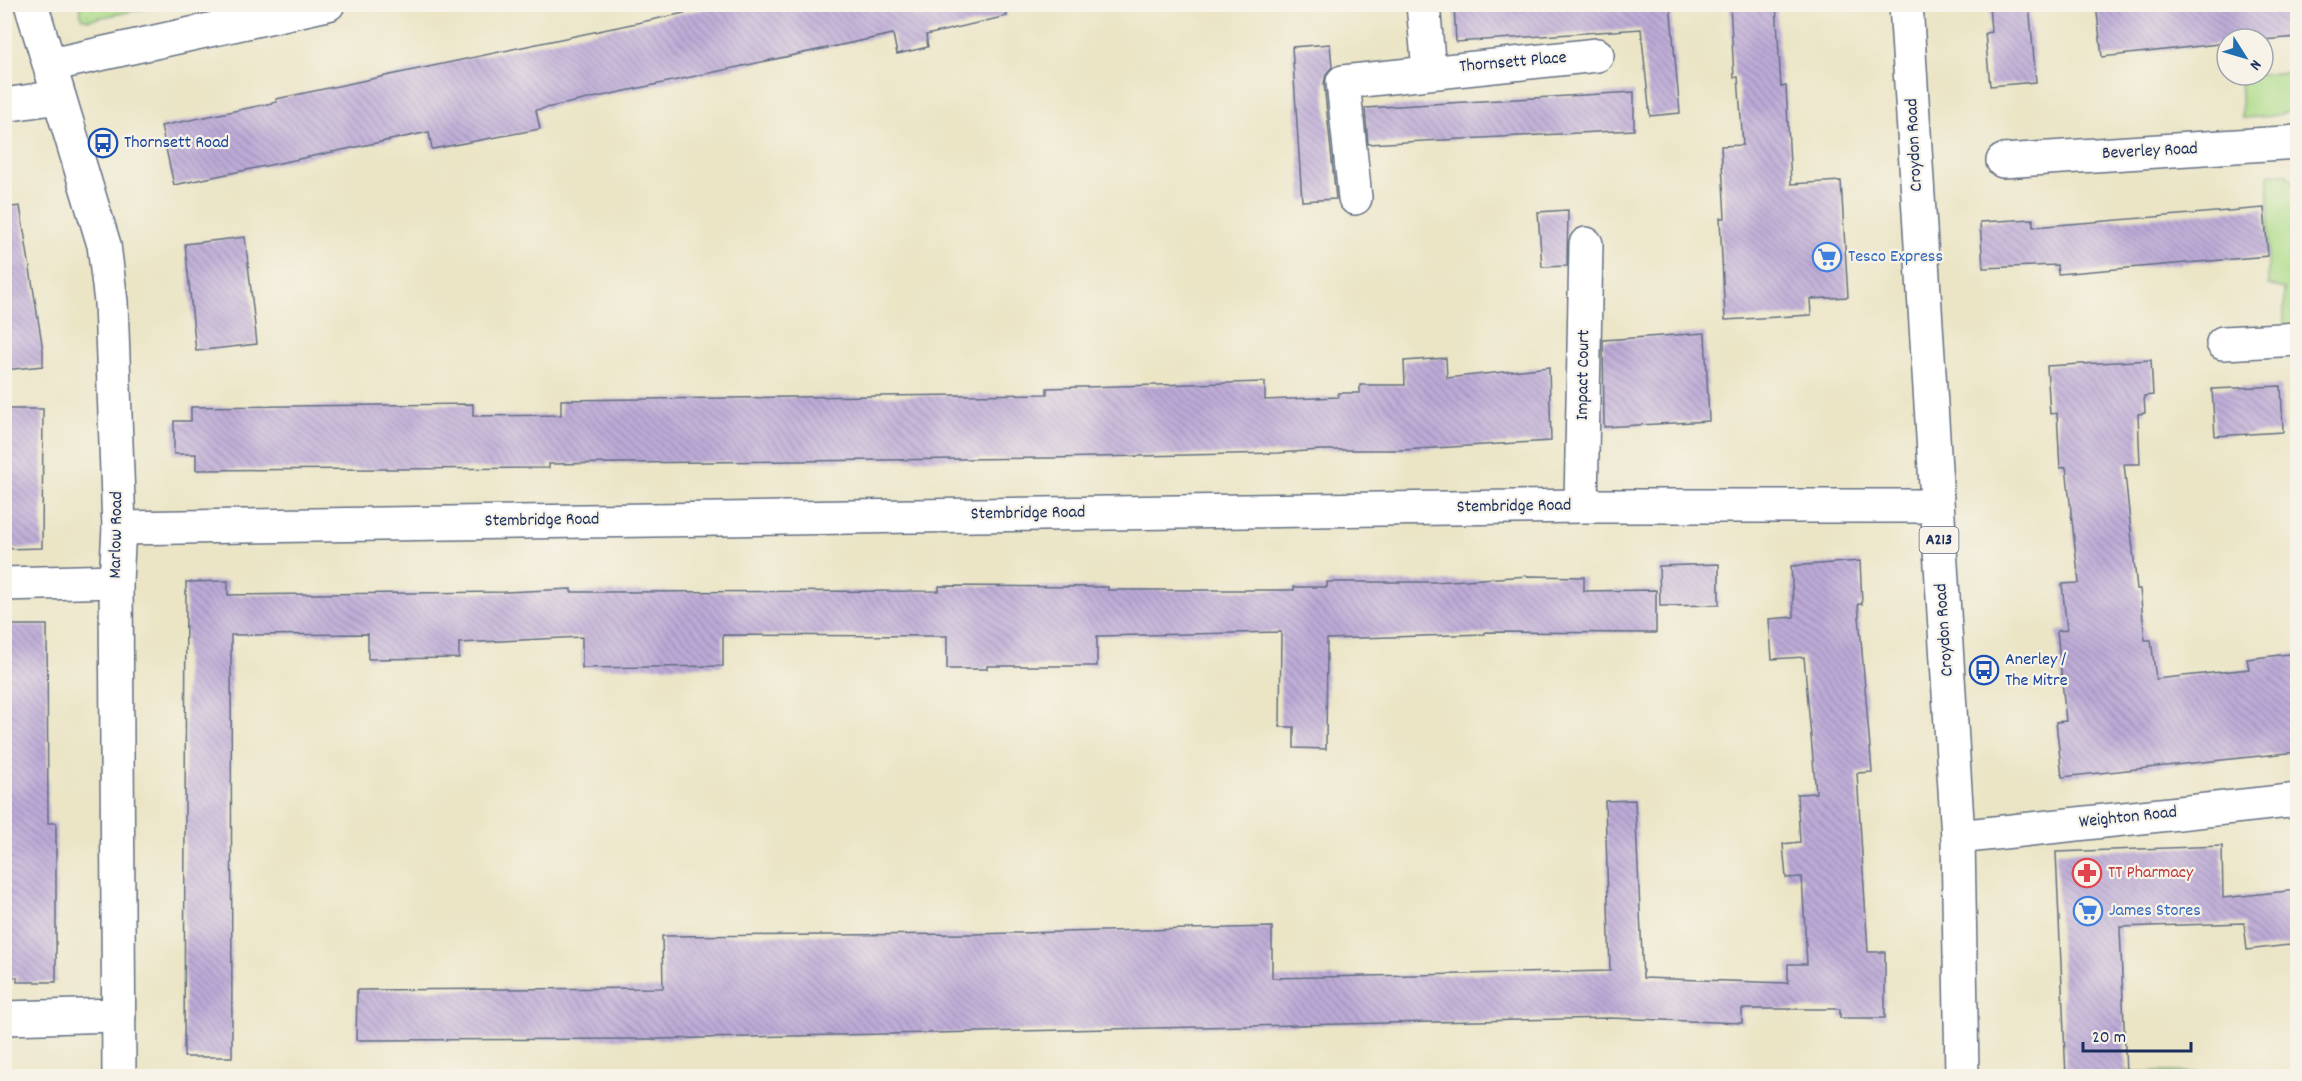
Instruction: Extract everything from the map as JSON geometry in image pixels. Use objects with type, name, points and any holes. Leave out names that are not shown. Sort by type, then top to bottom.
[{"type":"street","name":"Marlow Road","points":[[31,4],[104,245],[111,302],[119,528],[116,581],[119,1077]]},
{"type":"street","points":[[50,65],[328,4]]},
{"type":"street","points":[[1423,4],[1429,71]]},
{"type":"street","name":"Croydon Road","points":[[1906,4],[1958,837],[1962,1077]]},
{"type":"street","name":"Thornsett Place","points":[[1355,198],[1343,82],[1429,71],[1597,55]]},
{"type":"street","points":[[4,105],[59,97]]},
{"type":"street","name":"Beverley Road","points":[[2003,161],[2298,142]]},
{"type":"street","name":"Impact Court","points":[[1581,506],[1586,244]]},
{"type":"street","points":[[2223,343],[2298,339]]},
{"type":"street","name":"Stembridge Road","points":[[119,528],[1581,506],[1937,506]]},
{"type":"street","points":[[4,584],[116,581]]},
{"type":"street","name":"Weighton Road","points":[[1958,837],[2298,800]]},
{"type":"street","points":[[4,1018],[120,1015]]},
{"type":"green space","points":[[79,4],[164,5],[88,20],[82,18]]},
{"type":"green space","points":[[2297,72],[2297,104],[2292,109],[2279,114],[2242,118],[2241,87],[2275,87],[2275,73]]},
{"type":"green space","points":[[2269,173],[2286,174],[2297,185],[2297,329],[2284,328],[2284,289],[2268,285]]},
{"type":"green space","points":[[2061,1071],[2298,1074],[2297,1076],[2061,1076]]},
{"type":"building","points":[[727,4],[1005,4],[1007,16],[926,35],[928,47],[897,54],[893,34],[536,110],[540,129],[432,149],[429,132],[174,185],[161,126],[277,102],[276,99]]},
{"type":"building","points":[[1454,4],[1670,4],[1680,113],[1650,116],[1641,29],[1456,42]]},
{"type":"building","points":[[1730,4],[1776,4],[1781,87],[1786,86],[1791,184],[1841,181],[1848,297],[1810,299],[1811,315],[1725,320],[1720,218],[1725,218],[1721,146],[1743,145],[1738,77],[1734,77]]},
{"type":"building","points":[[1989,4],[2029,4],[2036,82],[1990,86],[1985,33],[1991,32]]},
{"type":"building","points":[[2096,4],[2298,4],[2298,37],[2275,39],[2275,27],[2215,27],[2215,44],[2102,57]]},
{"type":"building","points":[[1330,44],[1332,67],[1326,74],[1324,84],[1336,199],[1302,201],[1292,47]]},
{"type":"building","points":[[1634,92],[1634,130],[1368,144],[1365,108]]},
{"type":"building","points":[[20,206],[43,350],[43,366],[4,370],[4,208]]},
{"type":"building","points":[[2264,208],[2268,256],[2058,274],[2057,265],[1983,268],[1980,222],[2033,219],[2033,227]]},
{"type":"building","points":[[1568,210],[1567,266],[1542,267],[1538,212]]},
{"type":"building","points":[[245,237],[257,344],[196,351],[185,244]]},
{"type":"building","points":[[1705,333],[1709,421],[1604,427],[1603,340]]},
{"type":"building","points":[[1446,358],[1447,378],[1549,367],[1551,441],[1402,450],[1321,450],[1050,458],[549,464],[549,468],[196,470],[196,454],[174,454],[174,421],[191,421],[191,407],[473,404],[473,416],[561,415],[561,400],[1047,394],[1047,388],[1265,382],[1265,400],[1338,397],[1338,393],[1360,393],[1360,385],[1405,385],[1404,361]]},
{"type":"building","points":[[2151,360],[2153,395],[2144,396],[2145,413],[2138,414],[2140,464],[2124,464],[2137,589],[2140,589],[2145,640],[2151,640],[2156,679],[2249,669],[2247,659],[2298,653],[2298,752],[2062,777],[2056,722],[2066,721],[2057,631],[2067,630],[2062,584],[2079,583],[2066,467],[2060,468],[2057,413],[2050,414],[2047,366]]},
{"type":"building","points":[[2281,386],[2283,432],[2215,436],[2212,389]]},
{"type":"building","points":[[4,409],[43,409],[42,548],[4,549]]},
{"type":"building","points":[[1860,561],[1862,604],[1858,604],[1872,772],[1857,773],[1868,952],[1885,952],[1885,1018],[1840,1018],[1840,1009],[1742,1009],[1742,1023],[1609,1018],[658,1039],[356,1040],[357,990],[663,988],[662,936],[974,934],[1272,927],[1272,978],[1610,971],[1605,801],[1635,800],[1643,978],[1788,983],[1788,964],[1807,964],[1802,877],[1786,878],[1783,844],[1800,842],[1797,794],[1816,793],[1804,657],[1772,659],[1769,619],[1794,617],[1791,566]]},
{"type":"building","points":[[1719,564],[1719,605],[1660,606],[1659,566]]},
{"type":"building","points":[[1529,576],[1584,577],[1584,591],[1656,590],[1656,633],[1485,632],[1485,634],[1327,639],[1326,749],[1294,748],[1294,727],[1280,727],[1281,632],[1097,636],[1097,666],[987,666],[987,669],[947,669],[947,636],[723,635],[723,666],[582,668],[582,637],[459,643],[459,658],[368,659],[368,634],[231,635],[232,1057],[184,1057],[186,582],[228,581],[228,595],[505,592],[571,589],[571,592],[939,591],[939,586],[1108,587],[1108,590],[1294,590],[1294,587],[1327,587],[1327,582],[1434,582]]},
{"type":"building","points":[[4,625],[47,625],[48,823],[56,823],[56,982],[17,982],[17,977],[4,977]]},
{"type":"building","points":[[2222,846],[2223,898],[2298,890],[2298,944],[2247,950],[2244,923],[2120,927],[2126,1074],[2066,1077],[2056,852]]},
{"type":"place","name":"Thornsett Road","points":[[103,143]]},
{"type":"place","name":"Tesco Express","points":[[1827,257]]},
{"type":"place","name":"Anerley / The Mitre","points":[[1984,670]]},
{"type":"place","name":"TT Pharmacy","points":[[2087,873]]},
{"type":"place","name":"James Stores","points":[[2088,911]]}]
